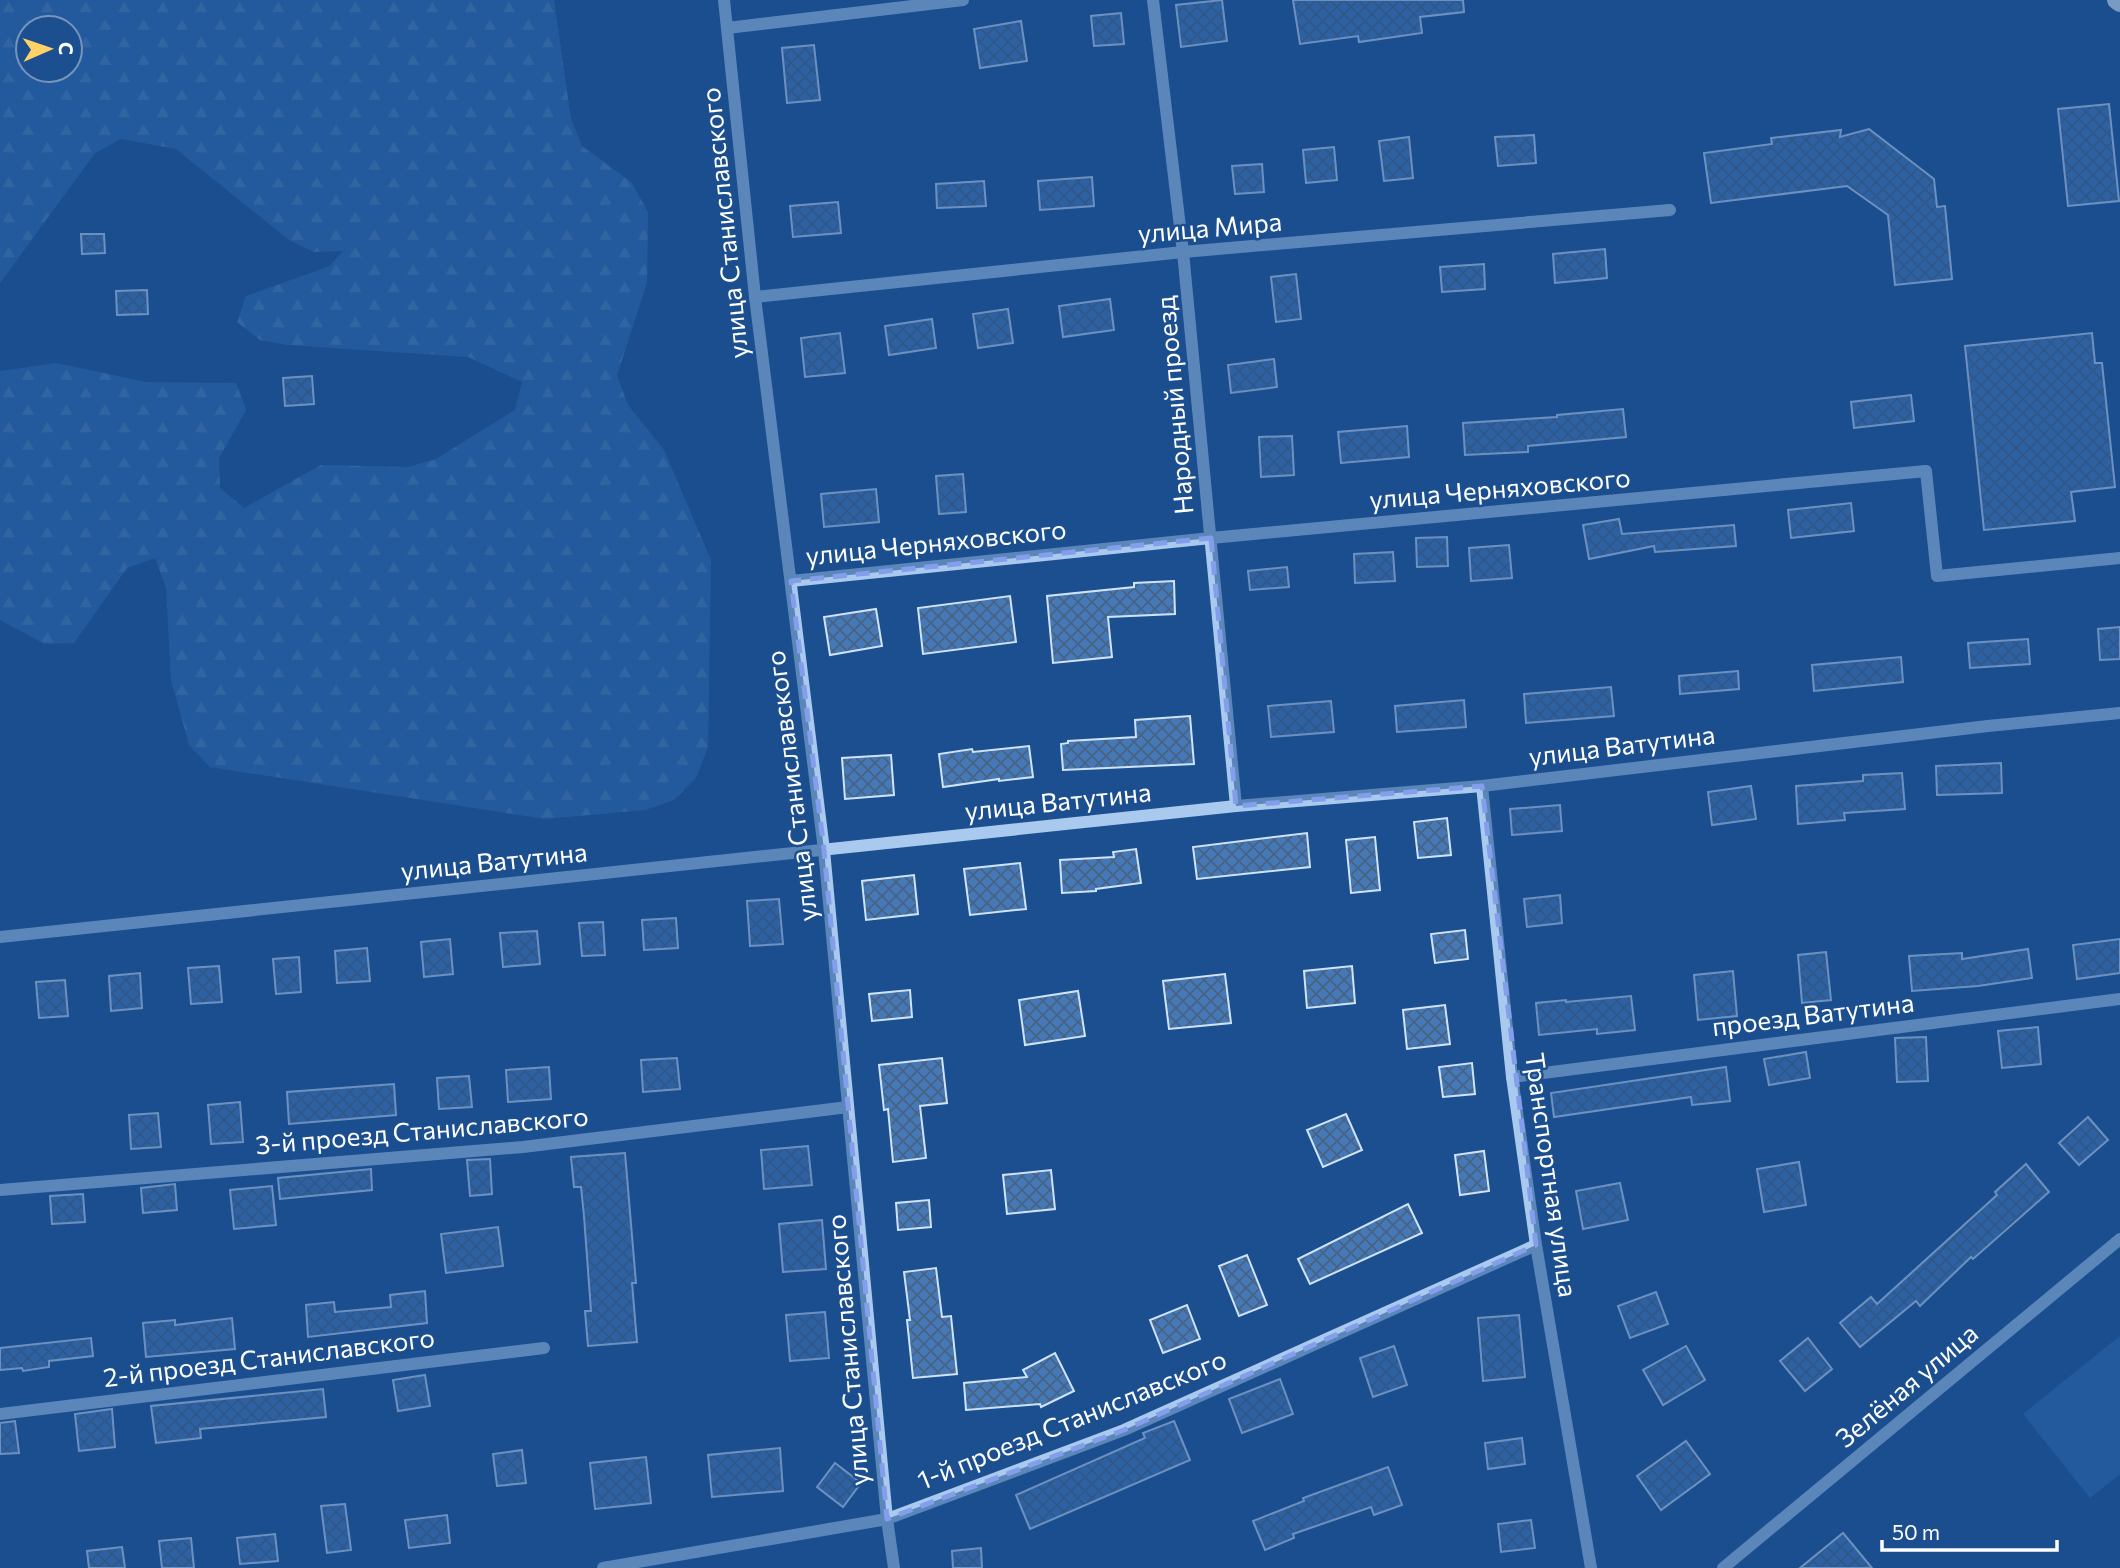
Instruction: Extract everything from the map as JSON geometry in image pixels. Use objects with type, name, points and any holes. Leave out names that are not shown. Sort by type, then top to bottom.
[{"type":"main road","points":[[2116,0],[2120,3]]},
{"type":"street","name":"улица Станиславского","points":[[724,0],[755,297],[824,850],[887,1519],[894,1568]]},
{"type":"street","points":[[727,28],[963,0]]},
{"type":"street","name":"Народный проезд","points":[[1153,0],[1184,253],[1236,806]]},
{"type":"street","name":"улица Мира","points":[[755,297],[1184,253],[1670,210]]},
{"type":"street","name":"улица Черняховского","points":[[791,581],[1211,538],[1926,471],[1937,576],[2120,558]]},
{"type":"street","name":"улица Ватутина","points":[[0,937],[1236,806],[1482,786],[2120,713]]},
{"type":"street","name":"Транспортная улица","points":[[1482,786],[1512,1077],[1536,1245],[1591,1568]]},
{"type":"street","name":"проезд Ватутина","points":[[1512,1077],[2120,999]]},
{"type":"street","name":"3-й проезд Станиславского","points":[[0,1190],[523,1147],[848,1107]]},
{"type":"street","name":"Зелёная улица","points":[[1723,1568],[2120,1240]]},
{"type":"street","name":"1-й проезд Станиславского","points":[[603,1568],[887,1519],[1124,1430],[1536,1245]]},
{"type":"street","name":"2-й проезд Станиславского","points":[[0,1414],[544,1348]]},
{"type":"highlighted area","points":[[1211,538],[1236,806],[1482,786],[1536,1245],[1124,1430],[887,1519],[824,850],[791,581]]},
{"type":"green space","points":[[0,0],[554,0],[571,119],[582,146],[631,182],[648,212],[647,282],[617,376],[628,405],[664,450],[711,560],[708,747],[696,778],[674,800],[645,810],[545,819],[210,767],[189,745],[171,680],[166,587],[155,558],[127,568],[74,643],[45,644],[0,620],[0,371],[56,363],[146,382],[236,383],[246,410],[219,458],[220,488],[244,508],[321,465],[408,467],[436,459],[515,410],[522,382],[468,357],[288,345],[260,340],[237,322],[246,296],[330,266],[343,251],[314,252],[289,240],[176,149],[121,139],[95,153],[0,283]]},
{"type":"green space","points":[[2120,1336],[2120,1474],[2090,1498],[2023,1414]]},
{"type":"building","points":[[1222,0],[1227,41],[1181,47],[1176,5]]},
{"type":"building","points":[[1293,0],[1463,0],[1464,12],[1420,17],[1422,33],[1359,42],[1358,36],[1300,44]]},
{"type":"building","points":[[1121,13],[1124,44],[1094,46],[1091,16]]},
{"type":"building","points":[[1021,21],[1027,61],[980,68],[974,29]]},
{"type":"building","points":[[814,45],[820,100],[787,103],[782,48]]},
{"type":"building","points":[[2109,104],[2119,201],[2068,206],[2058,109]]},
{"type":"building","points":[[1869,129],[1934,179],[1937,207],[1945,206],[1952,279],[1895,285],[1888,215],[1847,186],[1711,203],[1704,153],[1772,144],[1771,138],[1841,130],[1840,137]]},
{"type":"building","points":[[1534,135],[1536,163],[1498,166],[1495,137]]},
{"type":"building","points":[[1409,137],[1413,178],[1384,181],[1379,141]]},
{"type":"building","points":[[1334,147],[1337,180],[1306,183],[1303,150]]},
{"type":"building","points":[[1262,164],[1264,192],[1235,194],[1232,166]]},
{"type":"building","points":[[1092,177],[1094,206],[1040,210],[1038,181]]},
{"type":"building","points":[[984,181],[986,206],[937,208],[936,184]]},
{"type":"building","points":[[838,202],[841,233],[793,237],[790,206]]},
{"type":"building","points":[[81,234],[104,234],[105,253],[82,254]]},
{"type":"building","points":[[1605,249],[1607,278],[1555,283],[1553,254]]},
{"type":"building","points":[[1484,264],[1485,289],[1442,292],[1440,267]]},
{"type":"building","points":[[1296,274],[1301,319],[1276,322],[1271,277]]},
{"type":"building","points":[[147,290],[148,314],[117,315],[116,291]]},
{"type":"building","points":[[1110,299],[1114,330],[1063,337],[1059,306]]},
{"type":"building","points":[[1008,309],[1013,343],[978,348],[973,314]]},
{"type":"building","points":[[932,319],[936,348],[889,355],[885,326]]},
{"type":"building","points":[[840,333],[845,373],[805,377],[801,338]]},
{"type":"building","points":[[2092,333],[2095,363],[2102,363],[2115,487],[2071,492],[2075,521],[1984,530],[1965,346]]},
{"type":"building","points":[[1274,359],[1277,387],[1231,393],[1228,365]]},
{"type":"building","points":[[312,376],[314,404],[285,406],[283,378]]},
{"type":"building","points":[[1911,395],[1914,421],[1854,428],[1851,402]]},
{"type":"building","points":[[1623,409],[1626,437],[1528,446],[1528,452],[1465,455],[1463,423],[1557,417]]},
{"type":"building","points":[[1407,426],[1409,457],[1341,463],[1338,432]]},
{"type":"building","points":[[1292,436],[1294,475],[1261,477],[1259,437]]},
{"type":"building","points":[[963,474],[966,512],[939,514],[936,476]]},
{"type":"building","points":[[876,489],[879,522],[824,527],[821,494]]},
{"type":"building","points":[[1851,503],[1854,531],[1791,538],[1788,510]]},
{"type":"building","points":[[1619,519],[1622,534],[1734,525],[1736,546],[1655,552],[1654,546],[1589,559],[1583,525]]},
{"type":"building","points":[[1447,537],[1448,566],[1417,567],[1416,538]]},
{"type":"building","points":[[1509,545],[1512,578],[1471,581],[1469,548]]},
{"type":"building","points":[[1393,552],[1395,581],[1355,583],[1354,554]]},
{"type":"building","points":[[1287,567],[1289,587],[1250,590],[1248,571]]},
{"type":"building","points":[[1174,581],[1175,614],[1108,617],[1112,657],[1053,663],[1047,596],[1134,587],[1134,583]]},
{"type":"building","points":[[1010,596],[1016,642],[923,654],[918,608]]},
{"type":"building","points":[[876,609],[882,646],[830,655],[824,617]]},
{"type":"building","points":[[2120,627],[2120,659],[2100,660],[2098,629]]},
{"type":"building","points":[[2028,639],[2030,664],[1970,668],[1968,643]]},
{"type":"building","points":[[1901,657],[1903,682],[1814,691],[1812,665]]},
{"type":"building","points":[[1738,671],[1739,689],[1680,694],[1679,676]]},
{"type":"building","points":[[1611,687],[1614,716],[1526,723],[1524,694]]},
{"type":"building","points":[[1464,700],[1466,727],[1397,732],[1395,706]]},
{"type":"building","points":[[1331,701],[1334,732],[1271,737],[1268,706]]},
{"type":"building","points":[[1190,716],[1194,764],[1063,770],[1061,744],[1068,741],[1136,737],[1135,720]]},
{"type":"building","points":[[1029,746],[1033,777],[943,787],[939,754]]},
{"type":"building","points":[[891,755],[894,795],[845,799],[842,758]]},
{"type":"building","points":[[2001,763],[2002,793],[1937,795],[1936,766]]},
{"type":"building","points":[[1902,773],[1905,809],[1844,813],[1845,820],[1798,824],[1796,786],[1863,781],[1863,775]]},
{"type":"building","points":[[1751,786],[1756,819],[1712,825],[1708,792]]},
{"type":"building","points":[[1560,805],[1562,831],[1512,835],[1510,809]]},
{"type":"building","points":[[1447,818],[1451,855],[1418,858],[1414,822]]},
{"type":"building","points":[[1307,833],[1310,867],[1197,879],[1193,847]]},
{"type":"building","points":[[1375,837],[1380,890],[1351,893],[1346,840]]},
{"type":"building","points":[[1136,849],[1141,883],[1096,891],[1062,893],[1060,860],[1114,857],[1113,852]]},
{"type":"building","points":[[1020,863],[1026,909],[970,915],[964,869]]},
{"type":"building","points":[[914,875],[918,914],[866,920],[862,881]]},
{"type":"building","points":[[1560,895],[1562,923],[1527,927],[1524,899]]},
{"type":"building","points":[[779,899],[783,944],[750,946],[747,901]]},
{"type":"building","points":[[676,918],[678,948],[644,950],[642,920]]},
{"type":"building","points":[[603,922],[605,955],[582,956],[579,923]]},
{"type":"building","points":[[1465,930],[1468,959],[1435,963],[1431,934]]},
{"type":"building","points":[[537,931],[540,964],[503,967],[500,933]]},
{"type":"building","points":[[450,939],[453,974],[424,977],[421,942]]},
{"type":"building","points":[[2120,939],[2120,973],[2077,979],[2073,945]]},
{"type":"building","points":[[367,948],[370,981],[337,983],[335,951]]},
{"type":"building","points":[[2028,949],[2032,978],[1978,986],[1912,991],[1909,956],[1962,953],[1962,959]]},
{"type":"building","points":[[1826,952],[1831,1000],[1802,1003],[1798,955]]},
{"type":"building","points":[[299,957],[301,992],[276,994],[273,959]]},
{"type":"building","points":[[219,966],[222,1002],[191,1004],[188,968]]},
{"type":"building","points":[[1352,966],[1355,1003],[1307,1008],[1304,971]]},
{"type":"building","points":[[1733,971],[1737,1016],[1698,1020],[1694,975]]},
{"type":"building","points":[[140,973],[142,1008],[111,1011],[109,976]]},
{"type":"building","points":[[1225,974],[1231,1023],[1169,1029],[1163,981]]},
{"type":"building","points":[[65,980],[68,1016],[39,1018],[36,982]]},
{"type":"building","points":[[910,990],[912,1017],[872,1021],[869,994]]},
{"type":"building","points":[[1078,991],[1085,1036],[1025,1045],[1019,1000]]},
{"type":"building","points":[[1631,996],[1635,1030],[1597,1034],[1597,1029],[1539,1035],[1536,1003]]},
{"type":"building","points":[[1445,1005],[1450,1044],[1407,1049],[1403,1010]]},
{"type":"building","points":[[2038,1027],[2041,1064],[2002,1068],[1998,1031]]},
{"type":"building","points":[[1926,1037],[1928,1081],[1897,1082],[1895,1038]]},
{"type":"building","points":[[1806,1052],[1810,1078],[1769,1085],[1764,1059]]},
{"type":"building","points":[[677,1058],[680,1089],[643,1092],[641,1060]]},
{"type":"building","points":[[942,1058],[947,1103],[920,1106],[926,1158],[893,1162],[888,1109],[884,1110],[879,1065]]},
{"type":"building","points":[[1472,1063],[1475,1094],[1443,1097],[1439,1067]]},
{"type":"building","points":[[549,1067],[551,1099],[508,1102],[506,1070]]},
{"type":"building","points":[[1726,1067],[1730,1101],[1692,1105],[1691,1097],[1554,1117],[1551,1093]]},
{"type":"building","points":[[469,1076],[472,1107],[439,1109],[437,1078]]},
{"type":"building","points":[[394,1084],[396,1115],[289,1124],[287,1092]]},
{"type":"building","points":[[240,1102],[243,1142],[211,1144],[208,1105]]},
{"type":"building","points":[[158,1113],[161,1147],[131,1149],[129,1115]]},
{"type":"building","points":[[1346,1114],[1362,1150],[1323,1167],[1307,1130]]},
{"type":"building","points":[[2088,1117],[2108,1140],[2079,1165],[2059,1143]]},
{"type":"building","points":[[808,1146],[812,1185],[764,1189],[761,1150]]},
{"type":"building","points":[[1484,1151],[1489,1191],[1460,1195],[1455,1155]]},
{"type":"building","points":[[625,1153],[636,1283],[632,1283],[637,1342],[588,1346],[585,1311],[591,1311],[584,1216],[581,1187],[574,1187],[571,1157]]},
{"type":"building","points":[[490,1159],[492,1194],[470,1196],[467,1160]]},
{"type":"building","points":[[1799,1162],[1806,1205],[1764,1212],[1757,1169]]},
{"type":"building","points":[[2026,1164],[2049,1192],[1973,1259],[1971,1257],[1920,1306],[1916,1301],[1860,1347],[1840,1323],[1871,1297],[1877,1304],[1997,1195],[1995,1192]]},
{"type":"building","points":[[371,1169],[372,1190],[280,1199],[278,1178]]},
{"type":"building","points":[[1051,1170],[1055,1209],[1007,1214],[1003,1175]]},
{"type":"building","points":[[1620,1183],[1628,1220],[1583,1229],[1576,1191]]},
{"type":"building","points":[[175,1184],[177,1210],[143,1213],[141,1188]]},
{"type":"building","points":[[272,1186],[276,1225],[234,1229],[230,1190]]},
{"type":"building","points":[[83,1194],[85,1222],[52,1224],[50,1196]]},
{"type":"building","points":[[929,1200],[931,1227],[898,1230],[896,1203]]},
{"type":"building","points":[[1408,1204],[1422,1233],[1310,1284],[1298,1259]]},
{"type":"building","points":[[822,1220],[826,1269],[783,1272],[779,1224]]},
{"type":"building","points":[[498,1227],[503,1266],[446,1273],[441,1234]]},
{"type":"building","points":[[1247,1255],[1267,1305],[1239,1316],[1219,1266]]},
{"type":"building","points":[[936,1268],[942,1317],[951,1316],[957,1374],[913,1378],[904,1272]]},
{"type":"building","points":[[425,1291],[427,1323],[308,1337],[306,1305],[334,1302],[335,1312],[391,1307],[390,1295]]},
{"type":"building","points":[[1656,1292],[1668,1324],[1630,1338],[1618,1306]]},
{"type":"building","points":[[1187,1305],[1200,1339],[1163,1353],[1150,1320]]},
{"type":"building","points":[[825,1312],[829,1358],[790,1361],[786,1315]]},
{"type":"building","points":[[1519,1315],[1525,1377],[1483,1381],[1478,1318]]},
{"type":"building","points":[[232,1318],[235,1349],[146,1357],[143,1323],[175,1320],[175,1325]]},
{"type":"building","points":[[91,1338],[93,1356],[49,1361],[49,1367],[23,1371],[22,1368],[0,1370],[0,1348]]},
{"type":"building","points":[[1808,1338],[1832,1369],[1805,1391],[1780,1361]]},
{"type":"building","points":[[1394,1346],[1407,1385],[1373,1397],[1360,1358]]},
{"type":"building","points":[[1686,1346],[1705,1380],[1663,1405],[1643,1370]]},
{"type":"building","points":[[1055,1353],[1074,1391],[1041,1407],[1040,1404],[966,1410],[964,1383],[1027,1377],[1023,1370]]},
{"type":"building","points":[[425,1375],[430,1406],[398,1411],[393,1380]]},
{"type":"building","points":[[1280,1379],[1293,1414],[1242,1433],[1229,1399]]},
{"type":"building","points":[[323,1389],[326,1417],[200,1429],[201,1438],[156,1443],[151,1406]]},
{"type":"building","points":[[112,1409],[115,1447],[79,1451],[75,1414]]},
{"type":"building","points":[[15,1421],[19,1453],[0,1454],[0,1423]]},
{"type":"building","points":[[1174,1421],[1190,1460],[1030,1529],[1016,1495],[1145,1438],[1143,1433]]},
{"type":"building","points":[[1522,1438],[1525,1464],[1488,1469],[1485,1443]]},
{"type":"building","points":[[1686,1441],[1710,1474],[1661,1510],[1637,1476]]},
{"type":"building","points":[[780,1448],[783,1491],[712,1497],[708,1455]]},
{"type":"building","points":[[522,1450],[526,1483],[497,1486],[493,1454]]},
{"type":"building","points":[[646,1457],[651,1503],[595,1509],[590,1463]]},
{"type":"building","points":[[835,1463],[861,1483],[843,1507],[817,1487]]},
{"type":"building","points":[[1388,1467],[1402,1505],[1374,1515],[1371,1507],[1293,1534],[1294,1538],[1265,1550],[1253,1521],[1304,1501],[1303,1498]]},
{"type":"building","points":[[345,1504],[351,1550],[327,1553],[321,1506]]},
{"type":"building","points":[[447,1515],[450,1543],[409,1548],[405,1520]]},
{"type":"building","points":[[1531,1520],[1535,1548],[1501,1552],[1498,1524]]},
{"type":"building","points":[[1843,1533],[1872,1568],[1800,1568]]},
{"type":"building","points":[[275,1534],[278,1561],[240,1564],[237,1538]]},
{"type":"building","points":[[191,1538],[194,1568],[162,1568],[159,1541]]},
{"type":"building","points":[[122,1547],[125,1568],[89,1568],[87,1551]]},
{"type":"building","points":[[981,1548],[982,1568],[953,1568],[952,1551]]}]
